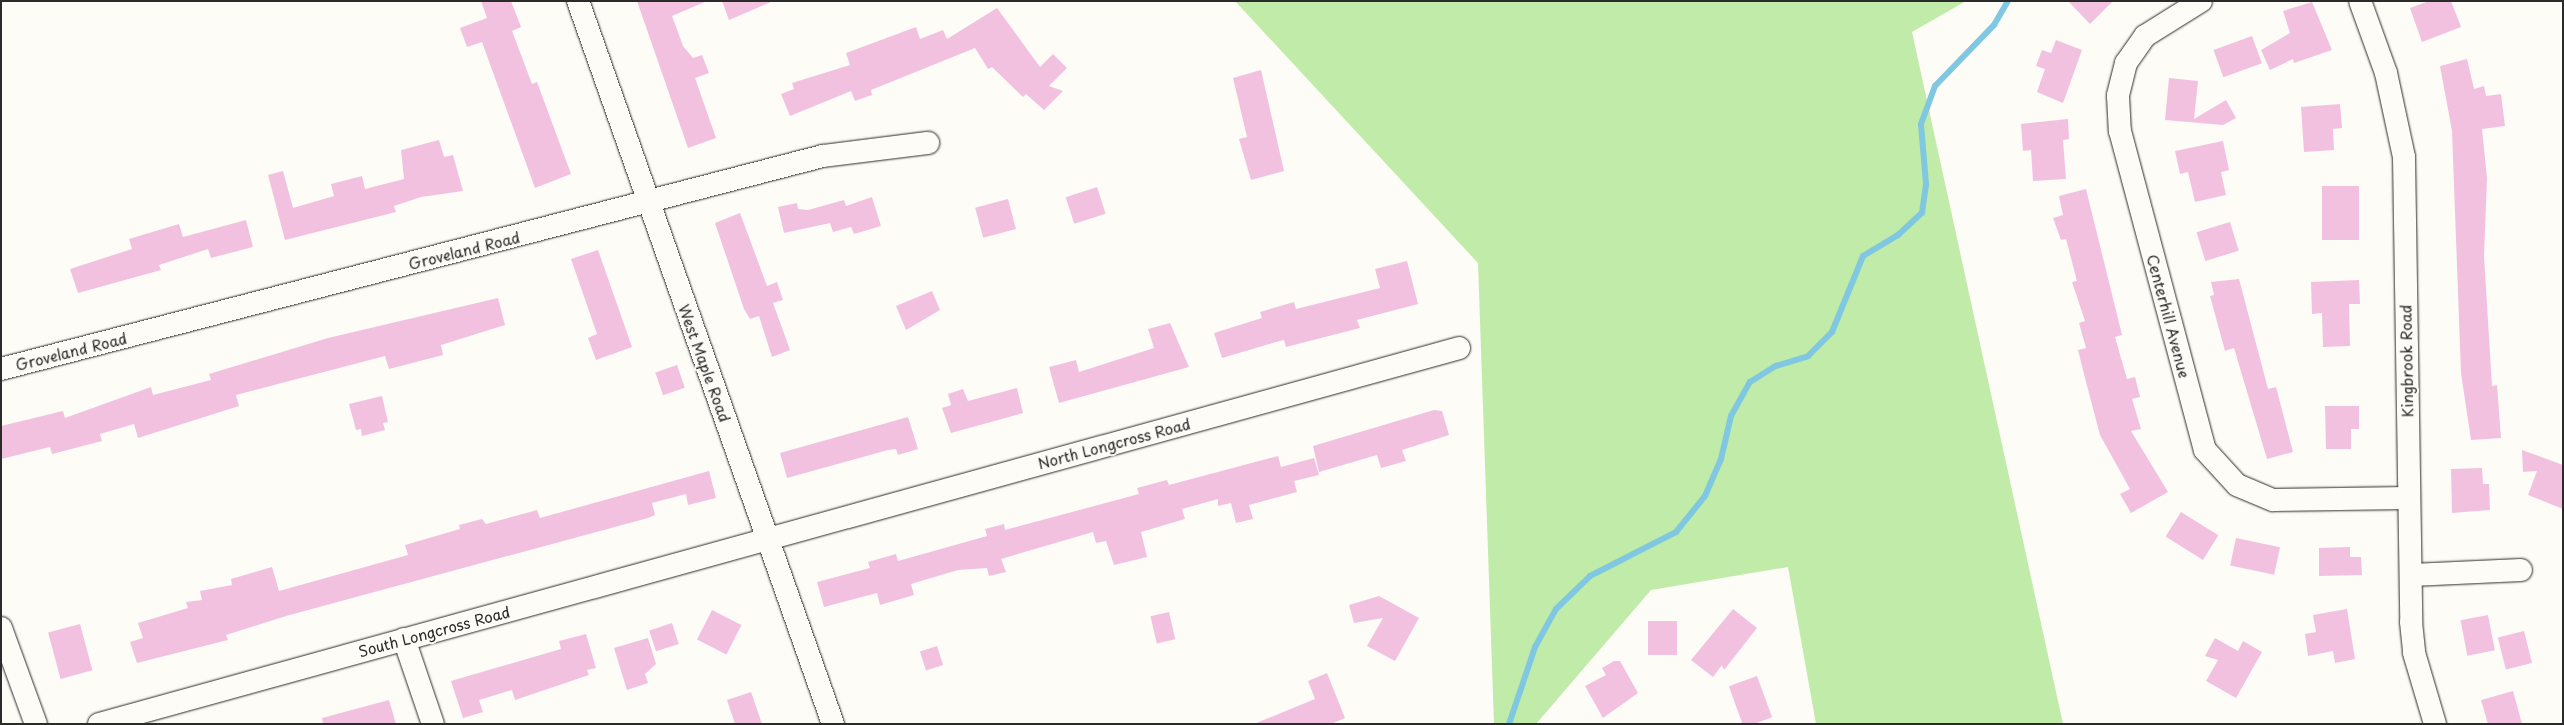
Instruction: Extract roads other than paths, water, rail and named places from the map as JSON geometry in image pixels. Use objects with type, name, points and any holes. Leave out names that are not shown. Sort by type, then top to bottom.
[{"type":"street","name":"West Maple Road","points":[[578,1],[647,203],[769,539],[833,724]]},
{"type":"street","name":"Centerhill Avenue","points":[[2201,1],[2145,36],[2126,63],[2118,96],[2120,131],[2205,450],[2238,485],[2273,500],[2407,498]]},
{"type":"street","name":"Kingbrook Road","points":[[2360,1],[2386,72],[2404,156],[2407,498],[2412,575],[2414,653],[2435,724]]},
{"type":"street","name":"Groveland Road","points":[[1,369],[823,156],[928,143]]},
{"type":"street","name":"North Longcross Road","points":[[769,539],[1459,348]]},
{"type":"street","name":"South Longcross Road","points":[[99,724],[769,539]]},
{"type":"street","points":[[2412,575],[2521,570]]},
{"type":"street","points":[[1,628],[36,724]]},
{"type":"street","points":[[404,639],[433,724]]},
{"type":"waterway","points":[[1509,724],[1535,647],[1556,609],[1590,576],[1676,532],[1705,496],[1721,459],[1731,416],[1750,382],[1776,366],[1808,356],[1832,332],[1863,256],[1898,235],[1922,213],[1926,184],[1921,124],[1935,86],[1994,25],[2008,1]]}]
